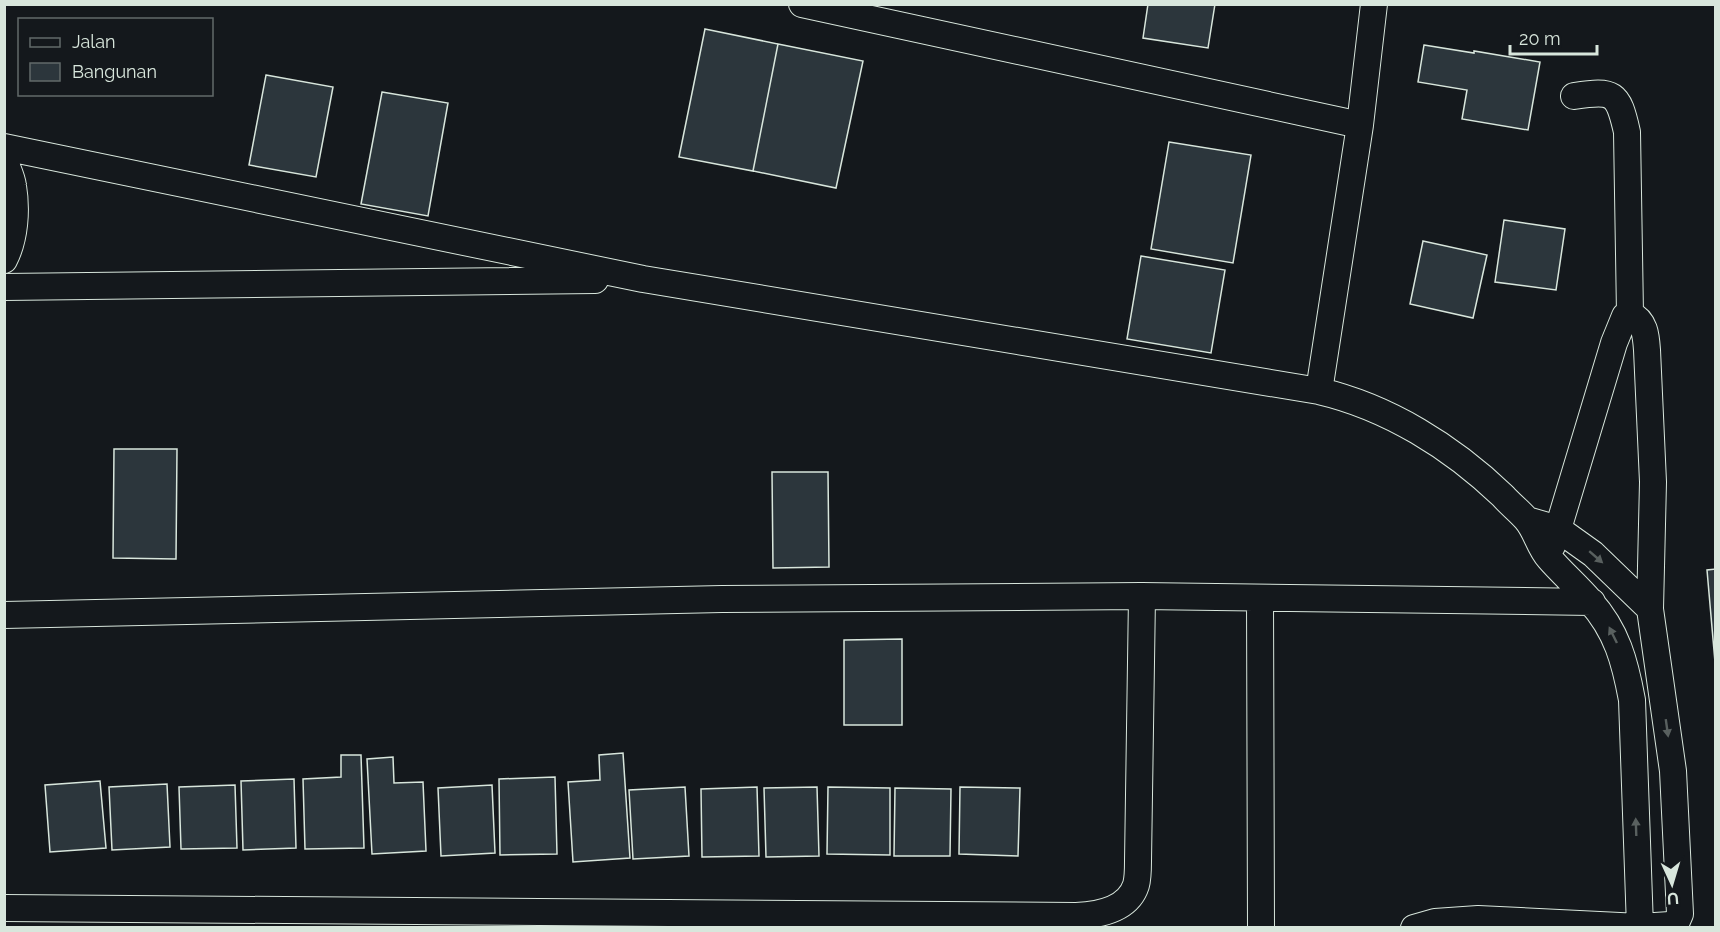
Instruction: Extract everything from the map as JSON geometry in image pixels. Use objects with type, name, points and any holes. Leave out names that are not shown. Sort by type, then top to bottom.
[{"type":"street","points":[[802,4],[1360,125]]},
{"type":"street","points":[[1319,391],[1360,125],[1374,4]]},
{"type":"street","points":[[1574,96],[1610,94],[1619,103],[1622,112],[1627,132],[1630,314]]},
{"type":"street","points":[[4,147],[643,279],[1319,391],[1343,397],[1382,412],[1439,443],[1488,482],[1527,520],[1548,557],[1592,602],[1616,639],[1626,666],[1632,700],[1640,927]]},
{"type":"street","points":[[4,159],[13,186],[14,220],[9,252],[4,260]]},
{"type":"street","points":[[4,287],[643,279]]},
{"type":"street","points":[[1548,557],[1614,343],[1625,316],[1630,314]]},
{"type":"street","points":[[1414,927],[1435,922],[1478,919],[1640,927],[1670,925],[1677,921],[1680,914],[1673,771],[1650,609],[1653,482],[1646,336],[1641,323],[1630,314]]},
{"type":"street","points":[[1527,520],[1558,529],[1593,554],[1650,609]]},
{"type":"street","points":[[4,615],[722,599],[1142,596],[1592,602]]},
{"type":"street","points":[[4,908],[1098,915],[1123,903],[1136,886],[1142,596]]},
{"type":"street","points":[[1260,598],[1261,927]]},
{"type":"building","points":[[1148,4],[1215,4],[1208,48],[1143,38]]},
{"type":"building","points":[[705,29],[778,44],[753,171],[679,157]]},
{"type":"building","points":[[778,44],[863,61],[836,188],[753,171]]},
{"type":"building","points":[[1424,45],[1540,62],[1528,130],[1462,119],[1467,90],[1418,82]]},
{"type":"building","points":[[266,75],[333,87],[316,177],[249,165]]},
{"type":"building","points":[[382,92],[448,103],[428,216],[361,204]]},
{"type":"building","points":[[1169,142],[1251,155],[1233,263],[1151,249]]},
{"type":"building","points":[[1504,220],[1565,229],[1556,290],[1495,282]]},
{"type":"building","points":[[1423,241],[1487,255],[1473,318],[1410,304]]},
{"type":"building","points":[[1141,256],[1225,270],[1211,353],[1127,339]]},
{"type":"building","points":[[114,449],[177,449],[176,559],[113,558]]},
{"type":"building","points":[[772,472],[828,472],[829,567],[773,568]]},
{"type":"building","points":[[1716,569],[1716,662],[1715,662],[1707,570]]},
{"type":"building","points":[[902,639],[902,725],[844,725],[844,640]]},
{"type":"building","points":[[623,753],[630,858],[573,862],[568,782],[600,780],[599,755]]},
{"type":"building","points":[[341,755],[361,755],[364,848],[305,849],[303,779],[341,777]]},
{"type":"building","points":[[393,757],[394,783],[423,782],[426,851],[372,854],[367,759]]},
{"type":"building","points":[[555,777],[557,854],[500,855],[499,779]]},
{"type":"building","points":[[294,779],[296,848],[243,850],[241,781]]},
{"type":"building","points":[[100,781],[106,848],[50,852],[45,785]]},
{"type":"building","points":[[167,784],[170,847],[112,850],[109,787]]},
{"type":"building","points":[[235,785],[237,848],[181,849],[179,787]]},
{"type":"building","points":[[492,785],[495,853],[441,856],[438,788]]},
{"type":"building","points":[[685,787],[689,856],[633,859],[629,790]]},
{"type":"building","points":[[757,787],[759,856],[702,857],[701,789]]},
{"type":"building","points":[[817,787],[819,856],[766,857],[764,788]]},
{"type":"building","points":[[828,787],[890,788],[890,855],[827,854]]},
{"type":"building","points":[[960,787],[1020,788],[1018,856],[959,854]]},
{"type":"building","points":[[895,788],[951,789],[950,856],[894,856]]}]
